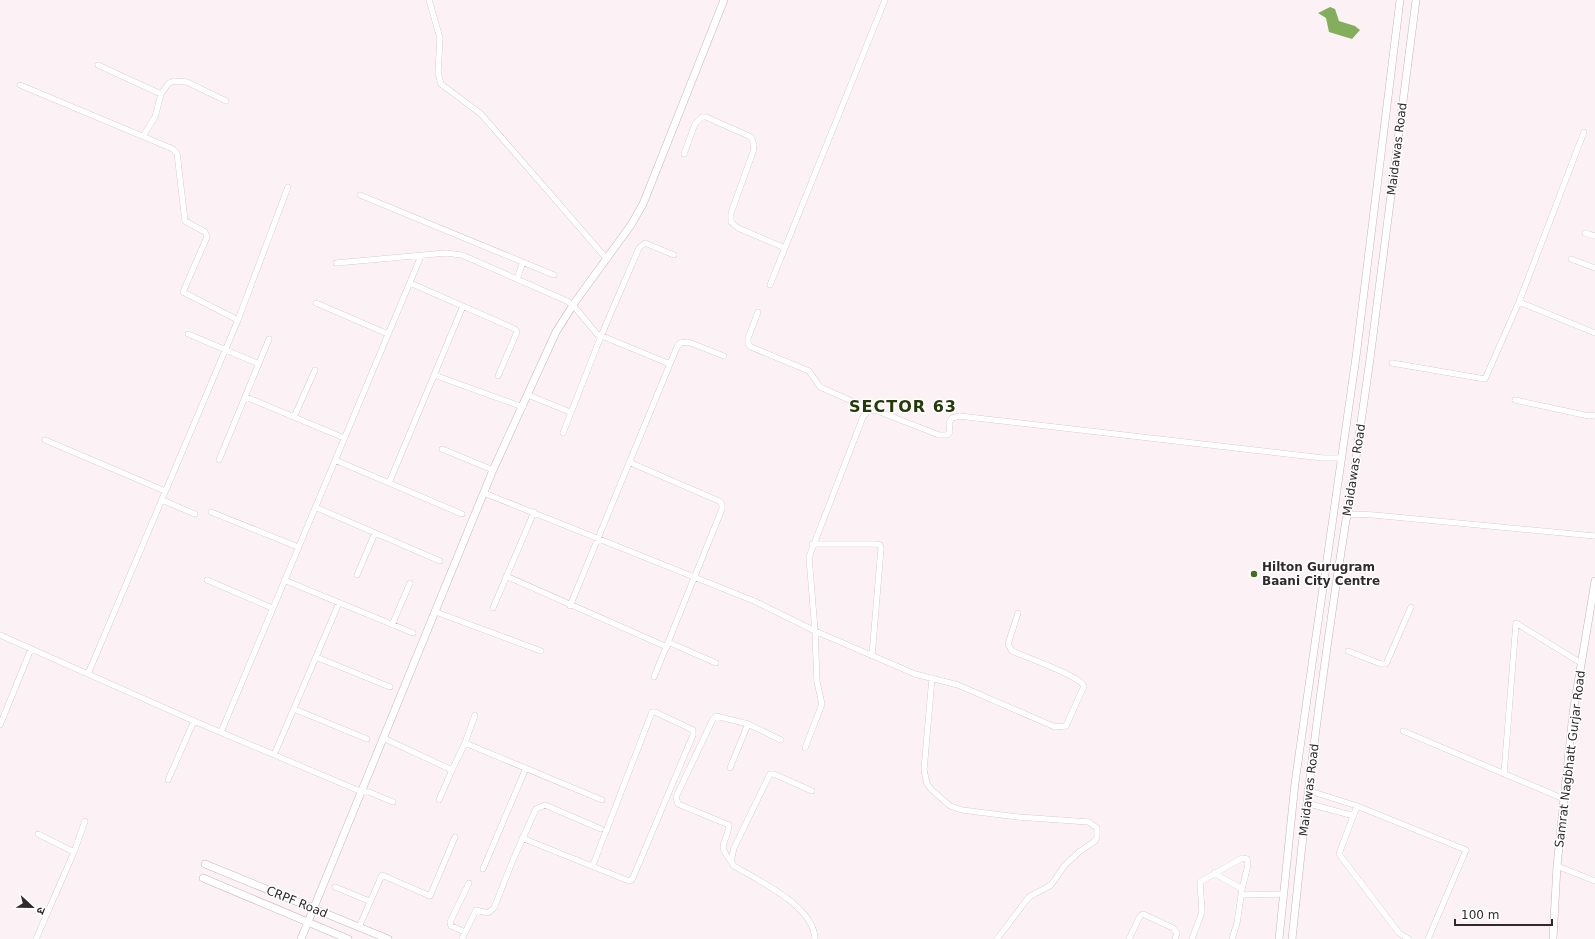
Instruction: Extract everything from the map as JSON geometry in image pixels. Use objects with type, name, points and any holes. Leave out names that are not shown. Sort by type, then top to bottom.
[{"type":"street","points":[[429,0],[440,38],[438,73],[441,84],[481,114],[606,258]]},
{"type":"street","points":[[301,939],[493,470],[556,332],[573,305],[631,225],[643,204],[724,0]]},
{"type":"street","points":[[770,285],[885,0]]},
{"type":"street","name":"Maidawas Road","points":[[1279,939],[1295,783],[1342,458],[1400,0]]},
{"type":"street","name":"Maidawas Road","points":[[1292,939],[1306,803],[1321,700],[1332,606],[1348,514],[1370,359],[1416,0]]},
{"type":"street","points":[[98,65],[161,94]]},
{"type":"street","points":[[142,136],[155,117],[161,94],[169,83],[179,81],[187,82],[226,101]]},
{"type":"street","points":[[20,85],[59,103],[77,108],[163,144],[177,153],[185,221],[206,234],[207,237],[183,292],[238,320]]},
{"type":"street","points":[[684,154],[695,124],[702,117],[706,117],[751,137],[754,145],[753,152],[731,212],[731,222],[738,228],[784,248]]},
{"type":"street","points":[[1392,363],[1485,379],[1519,302],[1584,132]]},
{"type":"street","points":[[88,674],[238,320],[288,187]]},
{"type":"street","points":[[360,195],[554,275]]},
{"type":"street","points":[[1585,233],[1595,236]]},
{"type":"street","points":[[563,434],[570,412],[601,336],[641,244],[649,244],[674,255]]},
{"type":"street","points":[[336,263],[454,253],[473,259],[517,278],[573,305],[593,331],[601,336],[670,364]]},
{"type":"street","points":[[221,732],[421,256]]},
{"type":"street","points":[[1571,259],[1595,268]]},
{"type":"street","points":[[517,278],[523,262]]},
{"type":"street","points":[[410,283],[515,329],[517,332],[498,376]]},
{"type":"street","points":[[316,302],[388,334]]},
{"type":"street","points":[[1519,302],[1595,333]]},
{"type":"street","points":[[389,483],[463,306]]},
{"type":"street","points":[[758,312],[748,338],[748,344],[751,347],[810,371],[813,374],[816,384],[820,387],[872,410],[939,435],[947,435],[950,432],[949,423],[952,418],[959,416],[1342,458]]},
{"type":"street","points":[[188,334],[259,364]]},
{"type":"street","points":[[219,460],[269,340]]},
{"type":"street","points":[[570,606],[631,463],[677,347],[684,342],[724,356]]},
{"type":"street","points":[[294,418],[315,370]]},
{"type":"street","points":[[434,375],[522,407]]},
{"type":"street","points":[[528,395],[570,412]]},
{"type":"street","points":[[246,397],[344,438]]},
{"type":"street","points":[[1515,400],[1589,416],[1595,415]]},
{"type":"street","points":[[805,748],[821,710],[822,704],[817,682],[815,631],[808,564],[812,544],[863,417],[866,413],[872,410]]},
{"type":"street","points":[[45,440],[165,492]]},
{"type":"street","points":[[442,449],[493,470]]},
{"type":"street","points":[[335,460],[462,514]]},
{"type":"street","points":[[631,463],[719,501],[722,504],[722,510],[696,577],[654,677]]},
{"type":"street","points":[[484,493],[754,601],[815,631],[915,674],[958,684],[1055,726],[1066,726],[1084,686],[1082,683],[1069,675],[1012,651],[1008,644],[1018,613]]},
{"type":"street","points":[[162,500],[195,514]]},
{"type":"street","points":[[315,507],[440,561]]},
{"type":"street","points":[[211,512],[298,548]]},
{"type":"street","points":[[493,608],[534,512]]},
{"type":"street","points":[[1348,514],[1374,515],[1595,536]]},
{"type":"street","points":[[357,575],[375,533]]},
{"type":"street","points":[[812,544],[876,544],[880,545],[882,548],[872,656]]},
{"type":"street","points":[[506,576],[570,606],[716,663]]},
{"type":"street","points":[[207,580],[272,608]]},
{"type":"street","points":[[284,580],[413,633]]},
{"type":"street","name":"Samrat Nagbhatt Gurjar Road","points":[[1553,939],[1557,866],[1573,713],[1595,581]]},
{"type":"street","points":[[392,624],[410,582]]},
{"type":"street","points":[[274,755],[339,603]]},
{"type":"street","points":[[1320,606],[1332,606]]},
{"type":"street","points":[[1348,651],[1381,664],[1386,664],[1411,607]]},
{"type":"street","points":[[436,612],[541,651]]},
{"type":"street","points":[[1504,774],[1516,623],[1581,663]]},
{"type":"street","points":[[0,636],[274,755],[362,792],[369,792],[393,802]]},
{"type":"street","points":[[0,725],[31,649]]},
{"type":"street","points":[[316,657],[390,687]]},
{"type":"street","points":[[932,678],[924,770],[928,784],[946,804],[962,810],[1018,817],[1090,822],[1097,828],[1097,837],[1095,841],[1065,864],[1051,884],[1029,897],[997,939]]},
{"type":"street","points":[[294,709],[368,739]]},
{"type":"street","points":[[522,838],[593,865],[629,881],[635,878],[693,735],[693,730],[655,712],[652,712],[593,865]]},
{"type":"street","points":[[439,800],[465,743],[475,714]]},
{"type":"street","points":[[781,740],[748,724],[716,716],[676,797],[678,804],[729,825],[722,848],[723,852],[732,861],[734,866],[788,899],[800,910],[812,926],[815,939]]},
{"type":"street","points":[[168,780],[194,721]]},
{"type":"street","points":[[730,768],[748,724]]},
{"type":"street","points":[[1403,731],[1564,799]]},
{"type":"street","points":[[383,738],[452,770]]},
{"type":"street","points":[[465,743],[602,800]]},
{"type":"street","points":[[483,869],[526,768]]},
{"type":"street","points":[[732,861],[734,848],[770,774],[774,774],[812,790]]},
{"type":"street","points":[[1308,790],[1358,806],[1466,850],[1428,939]]},
{"type":"street","points":[[1306,803],[1354,816]]},
{"type":"street","points":[[462,939],[476,910],[488,913],[494,908],[533,812],[540,806],[545,805],[601,829]]},
{"type":"street","points":[[1358,806],[1339,854],[1395,928],[1409,939]]},
{"type":"street","points":[[36,939],[74,852],[85,821]]},
{"type":"street","points":[[38,834],[74,852]]},
{"type":"street","points":[[359,927],[380,877],[383,875],[430,896],[456,837]]},
{"type":"street","points":[[1192,939],[1202,912],[1200,882],[1214,872],[1242,858],[1247,860],[1248,865],[1237,923],[1232,939]]},
{"type":"street","name":"CRPF Road","points":[[206,864],[388,939]]},
{"type":"street","points":[[1557,866],[1595,881]]},
{"type":"street","points":[[1214,872],[1242,892],[1284,894]]},
{"type":"street","points":[[203,878],[348,939]]},
{"type":"street","points":[[465,932],[451,926],[450,922],[469,883]]},
{"type":"street","points":[[335,887],[369,901]]},
{"type":"street","points":[[1129,939],[1140,916],[1143,914],[1173,928],[1176,933],[1175,939]]},
{"type":"shaded area","points":[[1330,7],[1335,9],[1339,21],[1355,26],[1360,30],[1352,39],[1329,32],[1326,18],[1318,13]]},
{"type":"place","name":"Hilton Gurugram Baani City Centre","points":[[1254,574]]},
{"type":"district","name":"SECTOR 63","points":[[903,406]]}]
